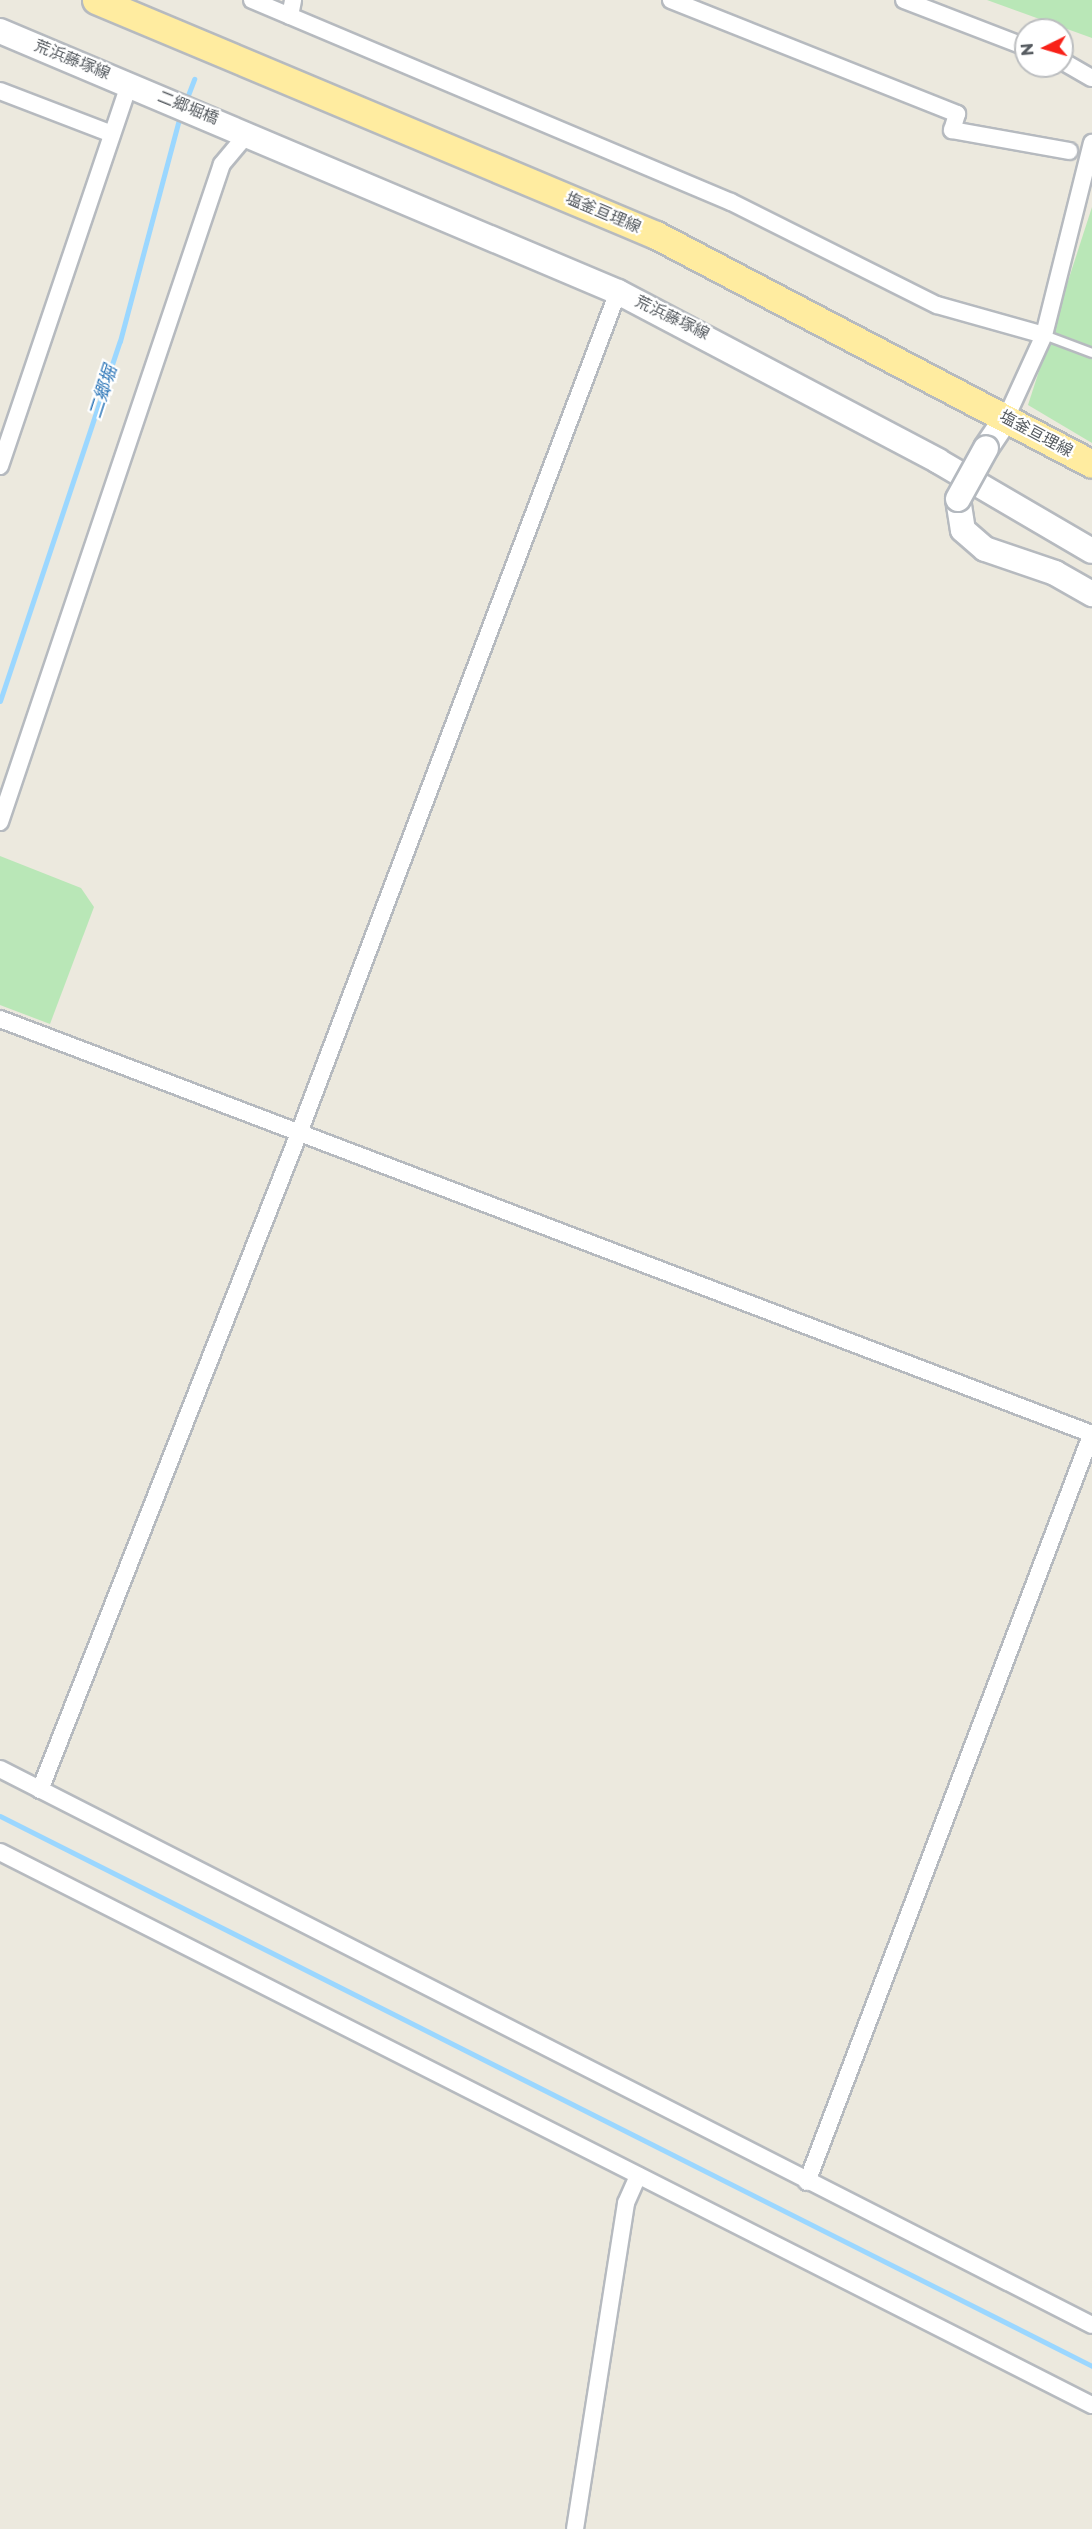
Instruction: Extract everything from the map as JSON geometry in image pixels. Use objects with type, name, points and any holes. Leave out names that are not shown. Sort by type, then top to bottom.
[{"type":"main road","name":"塩釜亘理線","points":[[96,0],[656,236],[1092,464]]},
{"type":"street","points":[[252,0],[292,8],[731,202],[937,305],[1044,335]]},
{"type":"street","points":[[671,0],[957,114],[952,130],[1069,151]]},
{"type":"street","points":[[904,0],[1014,42]]},
{"type":"street","name":"荒浜藤塚線","points":[[0,31],[137,87]]},
{"type":"street","points":[[1074,68],[1092,78]]},
{"type":"street","points":[[0,466],[112,134],[137,87]]},
{"type":"street","name":"二郷堀橋","points":[[137,87],[239,130]]},
{"type":"street","points":[[0,91],[112,134]]},
{"type":"street","points":[[0,822],[222,164],[239,130]]},
{"type":"street","name":"荒浜藤塚線","points":[[239,130],[618,292],[938,461],[1092,551]]},
{"type":"street","points":[[1092,143],[1044,335],[1006,418],[986,448],[958,499],[963,530],[985,549],[1055,573],[1092,594]]},
{"type":"street","points":[[40,1790],[299,1133],[618,292]]},
{"type":"street","points":[[0,1020],[1092,1434],[807,2182]]},
{"type":"street","points":[[0,1769],[807,2182],[1092,2325]]},
{"type":"street","points":[[0,1852],[1092,2405]]},
{"type":"street","points":[[575,2529],[626,2203],[638,2176]]},
{"type":"lane","points":[[1044,335],[1092,353]]},
{"type":"green space","points":[[987,0],[1092,0],[1092,38],[1074,31],[1074,18],[1037,18]]},
{"type":"green space","points":[[1092,207],[1092,443],[1028,405]]},
{"type":"green space","points":[[0,856],[81,888],[94,907],[50,1024],[0,1005]]},
{"type":"waterway","name":"二郷堀","points":[[185,103],[194,79]]},
{"type":"waterway","name":"二郷堀","points":[[0,701],[120,341],[180,115]]},
{"type":"waterway","points":[[0,1816],[1092,2366]]}]
